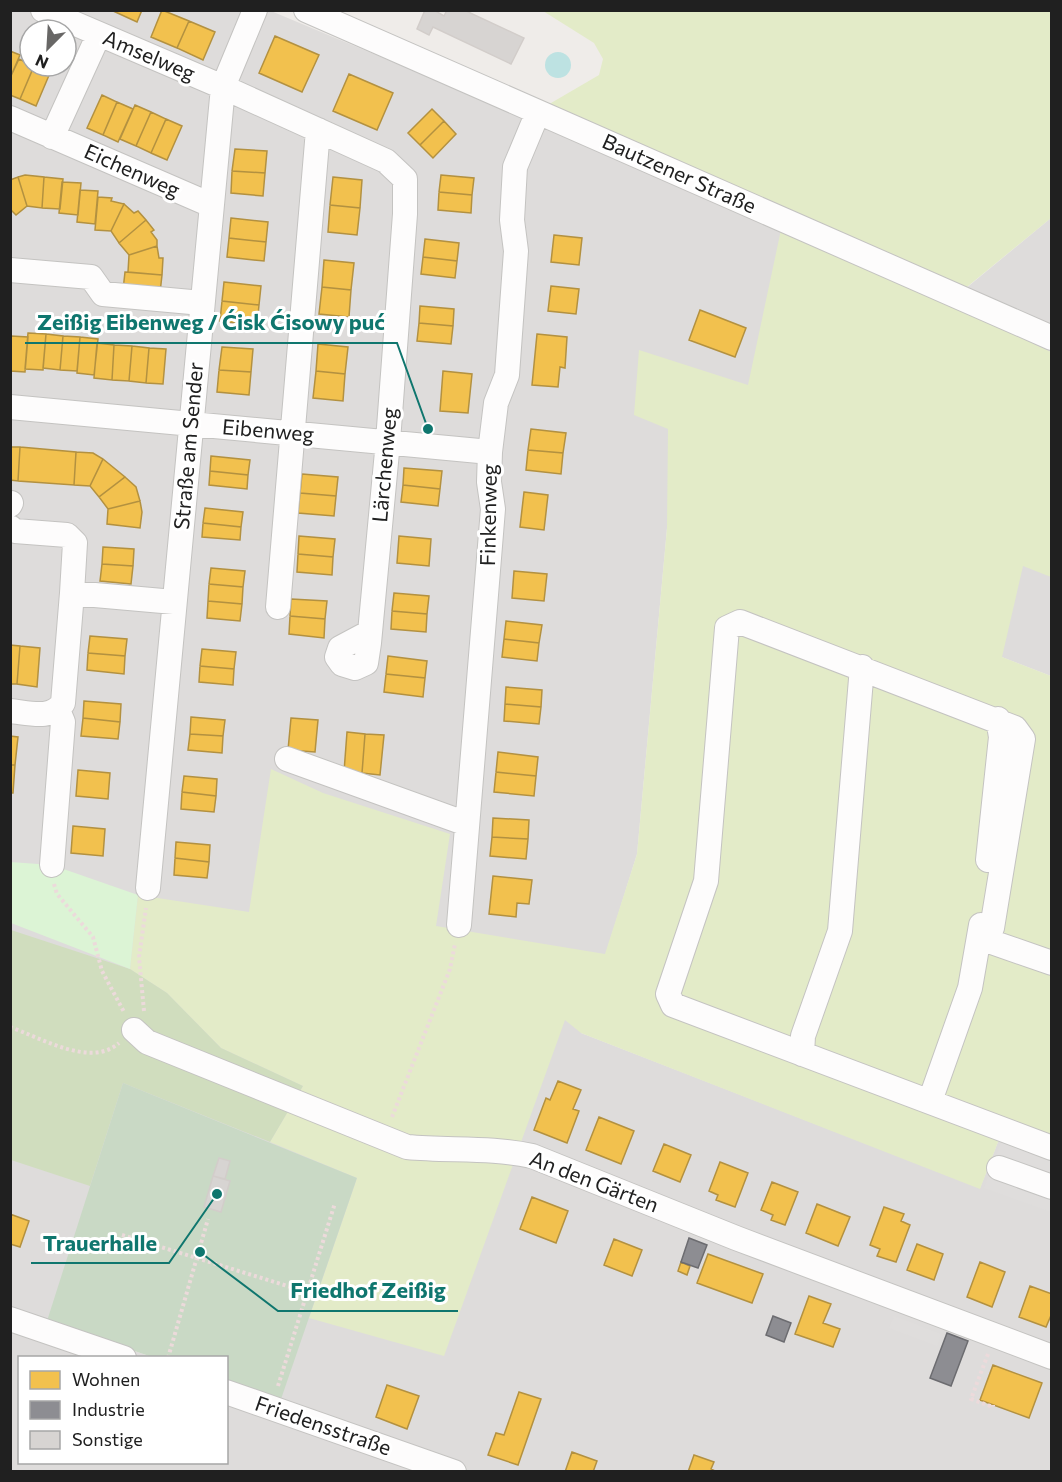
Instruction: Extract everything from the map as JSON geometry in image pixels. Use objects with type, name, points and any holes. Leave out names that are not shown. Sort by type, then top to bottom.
[{"type":"street","name":"Amselweg","points":[[43,10],[223,87]]},
{"type":"street","name":"Straße am Sender","points":[[148,888],[223,87],[255,10]]},
{"type":"street","name":"Bautzener Straße","points":[[306,10],[1052,338]]},
{"type":"street","points":[[52,136],[99,34]]},
{"type":"street","name":"Lärchenweg","points":[[223,87],[386,161],[405,179],[405,214],[388,441],[370,632]]},
{"type":"street","name":"Finkenweg","points":[[459,925],[493,510],[489,482],[490,452],[496,403],[507,375],[516,251],[512,220],[515,167],[538,112]]},
{"type":"street","name":"Eichenweg","points":[[10,118],[211,206]]},
{"type":"street","points":[[278,607],[318,130]]},
{"type":"street","points":[[10,270],[91,277],[103,294],[202,303]]},
{"type":"street","name":"Eibenweg","points":[[10,407],[490,452]]},
{"type":"street","points":[[10,527],[15,531],[67,535],[75,543],[63,703],[58,710],[48,715],[10,711]]},
{"type":"street","points":[[72,593],[174,602]]},
{"type":"street","points":[[930,1101],[970,988],[980,938],[1001,737],[998,719],[740,622],[727,628],[706,881],[668,994],[673,1005],[1052,1148]]},
{"type":"street","points":[[802,1054],[803,1036],[840,931],[862,667]]},
{"type":"street","points":[[52,866],[63,722],[58,710]]},
{"type":"street","points":[[287,759],[467,824]]},
{"type":"street","points":[[980,938],[1052,963]]},
{"type":"street","name":"An den Gärten","points":[[141,1036],[407,1147],[443,1150],[501,1149],[532,1156],[736,1238],[1052,1357]]},
{"type":"street","points":[[999,1168],[1052,1188]]},
{"type":"street","points":[[10,1319],[118,1356]]},
{"type":"street","name":"Friedensstraße","points":[[228,1393],[454,1472]]},
{"type":"path","points":[[52,866],[51,874],[57,894],[93,937],[102,971],[141,1036]]},
{"type":"path","points":[[141,1036],[139,957],[148,888]]},
{"type":"path","points":[[384,1137],[450,969]]},
{"type":"path","points":[[10,1027],[82,1053],[109,1052],[141,1036]]},
{"type":"path","points":[[278,1386],[335,1203]]},
{"type":"path","points":[[169,1356],[208,1219]]},
{"type":"path","points":[[122,1234],[307,1292]]},
{"type":"path","points":[[993,1405],[993,1407],[971,1399],[994,1336]]},
{"type":"shaded area","points":[[10,11],[271,11],[782,225],[947,304],[1051,218],[1051,676],[667,528],[637,854],[581,1033],[980,1188],[1003,1129],[1051,1148],[1051,1471],[11,1471]],"holes":[[[357,1178],[228,1381],[228,1464],[18,1464],[18,1356],[149,1356],[47,1321]]]},
{"type":"shaded area","points":[[1002,1140],[1051,1160],[1051,1212],[984,1188]]},
{"type":"shaded area","points":[[894,1316],[941,1334],[937,1346],[889,1328]]},
{"type":"green space","points":[[543,11],[1051,11],[1051,218],[962,291],[539,110],[599,75],[603,59],[594,43]]},
{"type":"green space","points":[[782,225],[1051,352],[1051,577],[1023,566],[1002,657],[1051,676],[1051,1148],[1003,1129],[980,1189],[581,1033],[565,1020],[444,1356],[309,1318],[357,1178],[270,1142],[303,1086],[221,1048],[167,993],[130,969],[138,895],[249,912],[271,769],[323,793],[450,834],[436,926],[605,954],[637,854],[667,528],[668,429],[634,415],[639,350],[748,385]]},
{"type":"green space","points":[[10,862],[52,865],[138,895],[130,969],[11,923]]},
{"type":"green space","points":[[11,930],[130,969],[167,993],[221,1048],[303,1086],[270,1142],[123,1083],[90,1186],[11,1160]]},
{"type":"green space","points":[[123,1083],[357,1178],[280,1402],[228,1383],[228,1356],[149,1356],[47,1321]]},
{"type":"water","points":[[558,52],[567,56],[571,65],[567,74],[558,78],[549,74],[545,65],[549,56]]},
{"type":"building: Wohnen","points":[[111,10],[142,10],[137,22]]},
{"type":"building: Wohnen","points":[[162,10],[189,21],[177,48],[151,37]]},
{"type":"building: Wohnen","points":[[189,21],[215,32],[203,60],[177,48]]},
{"type":"building: Wohnen","points":[[275,36],[319,55],[302,92],[259,73]]},
{"type":"building: Wohnen","points":[[10,51],[18,54],[18,60],[10,78]]},
{"type":"building: Wohnen","points":[[18,61],[18,78],[29,78],[20,99],[10,95],[10,78]]},
{"type":"building: Wohnen","points":[[349,74],[393,93],[377,130],[333,111]]},
{"type":"building: Wohnen","points":[[29,78],[48,78],[36,106],[20,99]]},
{"type":"building: Wohnen","points":[[102,95],[117,102],[103,135],[87,128]]},
{"type":"building: Wohnen","points":[[117,102],[133,109],[118,142],[103,135]]},
{"type":"building: Wohnen","points":[[135,105],[151,112],[136,146],[120,139]]},
{"type":"building: Wohnen","points":[[432,109],[444,121],[420,145],[408,133]]},
{"type":"building: Wohnen","points":[[151,112],[166,119],[151,153],[136,146]]},
{"type":"building: Wohnen","points":[[166,119],[182,126],[167,160],[151,153]]},
{"type":"building: Wohnen","points":[[444,121],[456,134],[433,158],[420,145]]},
{"type":"building: Wohnen","points":[[235,149],[267,151],[265,173],[232,171]]},
{"type":"building: Wohnen","points":[[232,171],[265,173],[263,196],[231,193]]},
{"type":"building: Wohnen","points":[[25,175],[44,177],[42,208],[27,206],[18,177]]},
{"type":"building: Wohnen","points":[[441,175],[474,178],[472,195],[439,192]]},
{"type":"building: Wohnen","points":[[18,177],[27,206],[16,215],[10,209],[10,180]]},
{"type":"building: Wohnen","points":[[44,177],[63,179],[60,209],[42,208]]},
{"type":"building: Wohnen","points":[[333,177],[362,180],[360,208],[330,205]]},
{"type":"building: Wohnen","points":[[62,182],[81,183],[78,215],[59,213]]},
{"type":"building: Wohnen","points":[[80,190],[98,191],[95,224],[77,222]]},
{"type":"building: Wohnen","points":[[439,192],[472,195],[471,213],[438,210]]},
{"type":"building: Wohnen","points":[[98,197],[112,198],[111,201],[124,204],[111,231],[95,230]]},
{"type":"building: Wohnen","points":[[124,204],[134,213],[138,211],[146,220],[119,243],[111,231]]},
{"type":"building: Wohnen","points":[[330,205],[360,208],[357,235],[328,232]]},
{"type":"building: Wohnen","points":[[231,218],[268,222],[266,242],[229,238]]},
{"type":"building: Wohnen","points":[[146,220],[154,230],[151,232],[157,240],[157,246],[129,255],[119,243]]},
{"type":"building: Wohnen","points":[[554,235],[582,238],[579,265],[551,262]]},
{"type":"building: Wohnen","points":[[229,238],[266,242],[264,261],[227,257]]},
{"type":"building: Wohnen","points":[[425,239],[459,243],[457,261],[423,257]]},
{"type":"building: Wohnen","points":[[157,246],[159,258],[163,258],[162,275],[128,272],[129,255]]},
{"type":"building: Wohnen","points":[[423,257],[457,261],[455,278],[421,274]]},
{"type":"building: Wohnen","points":[[324,260],[354,263],[351,290],[322,287]]},
{"type":"building: Wohnen","points":[[125,272],[162,275],[160,293],[123,290]]},
{"type":"building: Wohnen","points":[[224,282],[261,286],[259,305],[222,301]]},
{"type":"building: Wohnen","points":[[551,286],[579,289],[576,314],[548,311]]},
{"type":"building: Wohnen","points":[[322,287],[351,290],[349,317],[319,314]]},
{"type":"building: Wohnen","points":[[222,301],[259,305],[257,325],[220,321]]},
{"type":"building: Wohnen","points":[[420,306],[454,309],[453,326],[419,323]]},
{"type":"building: Wohnen","points":[[700,310],[746,328],[735,357],[689,340]]},
{"type":"building: Wohnen","points":[[419,323],[453,326],[451,344],[417,341]]},
{"type":"building: Wohnen","points":[[28,333],[46,334],[43,370],[25,369]]},
{"type":"building: Wohnen","points":[[46,334],[63,336],[60,370],[43,368]]},
{"type":"building: Wohnen","points":[[537,334],[567,337],[565,368],[560,367],[558,387],[532,385]]},
{"type":"building: Wohnen","points":[[11,336],[28,337],[25,372],[10,371]]},
{"type":"building: Wohnen","points":[[63,336],[80,337],[77,371],[60,370]]},
{"type":"building: Wohnen","points":[[80,337],[98,339],[94,375],[77,373]]},
{"type":"building: Wohnen","points":[[97,343],[114,345],[112,380],[94,378]]},
{"type":"building: Wohnen","points":[[318,344],[348,347],[345,374],[316,371]]},
{"type":"building: Wohnen","points":[[114,345],[132,346],[129,381],[112,380]]},
{"type":"building: Wohnen","points":[[132,346],[149,348],[146,383],[129,381]]},
{"type":"building: Wohnen","points":[[222,347],[253,349],[251,372],[219,370]]},
{"type":"building: Wohnen","points":[[149,348],[166,349],[163,384],[146,383]]},
{"type":"building: Wohnen","points":[[219,370],[251,372],[249,395],[217,392]]},
{"type":"building: Wohnen","points":[[316,371],[345,374],[343,401],[313,398]]},
{"type":"building: Wohnen","points":[[443,371],[472,374],[468,413],[440,411]]},
{"type":"building: Wohnen","points":[[531,429],[566,433],[563,453],[528,450]]},
{"type":"building: Wohnen","points":[[10,447],[20,447],[18,481],[10,480]]},
{"type":"building: Wohnen","points":[[20,447],[76,452],[74,485],[18,481]]},
{"type":"building: Wohnen","points":[[528,450],[563,453],[561,474],[526,470]]},
{"type":"building: Wohnen","points":[[76,452],[93,453],[103,459],[90,486],[74,485]]},
{"type":"building: Wohnen","points":[[211,456],[250,460],[248,475],[210,471]]},
{"type":"building: Wohnen","points":[[103,459],[125,477],[99,497],[90,486]]},
{"type":"building: Wohnen","points":[[404,468],[442,471],[440,489],[403,485]]},
{"type":"building: Wohnen","points":[[210,471],[248,475],[247,489],[209,485]]},
{"type":"building: Wohnen","points":[[302,474],[338,477],[336,496],[300,493]]},
{"type":"building: Wohnen","points":[[125,477],[136,487],[140,501],[108,509],[99,497]]},
{"type":"building: Wohnen","points":[[403,485],[440,489],[438,506],[401,502]]},
{"type":"building: Wohnen","points":[[524,492],[548,495],[544,530],[520,527]]},
{"type":"building: Wohnen","points":[[300,493],[336,496],[334,516],[298,513]]},
{"type":"building: Wohnen","points":[[140,501],[142,512],[140,528],[107,524],[108,509]]},
{"type":"building: Wohnen","points":[[205,508],[243,512],[241,527],[203,523]]},
{"type":"building: Wohnen","points":[[203,523],[241,527],[240,540],[202,537]]},
{"type":"building: Wohnen","points":[[299,536],[335,539],[333,557],[298,554]]},
{"type":"building: Wohnen","points":[[399,536],[431,539],[429,566],[397,563]]},
{"type":"building: Wohnen","points":[[103,547],[134,549],[133,566],[102,564]]},
{"type":"building: Wohnen","points":[[298,554],[333,557],[332,575],[297,572]]},
{"type":"building: Wohnen","points":[[102,564],[133,566],[131,584],[100,581]]},
{"type":"building: Wohnen","points":[[211,568],[245,571],[243,587],[209,584]]},
{"type":"building: Wohnen","points":[[514,571],[547,574],[544,601],[512,598]]},
{"type":"building: Wohnen","points":[[209,584],[243,587],[242,604],[208,601]]},
{"type":"building: Wohnen","points":[[394,593],[429,596],[427,614],[392,611]]},
{"type":"building: Wohnen","points":[[291,599],[327,601],[325,619],[290,616]]},
{"type":"building: Wohnen","points":[[208,601],[242,604],[240,621],[207,618]]},
{"type":"building: Wohnen","points":[[392,611],[427,614],[426,632],[391,629]]},
{"type":"building: Wohnen","points":[[290,616],[325,619],[324,638],[289,634]]},
{"type":"building: Wohnen","points":[[506,621],[542,625],[539,643],[504,639]]},
{"type":"building: Wohnen","points":[[90,636],[127,639],[125,656],[88,653]]},
{"type":"building: Wohnen","points":[[504,639],[539,643],[537,661],[502,657]]},
{"type":"building: Wohnen","points":[[10,645],[20,646],[17,684],[10,684]]},
{"type":"building: Wohnen","points":[[20,646],[40,648],[37,687],[17,684]]},
{"type":"building: Wohnen","points":[[202,649],[236,652],[234,669],[200,666]]},
{"type":"building: Wohnen","points":[[88,653],[125,656],[124,674],[87,670]]},
{"type":"building: Wohnen","points":[[388,656],[427,661],[425,678],[386,674]]},
{"type":"building: Wohnen","points":[[200,666],[234,669],[233,685],[199,682]]},
{"type":"building: Wohnen","points":[[386,674],[425,678],[423,697],[384,692]]},
{"type":"building: Wohnen","points":[[506,687],[542,690],[541,707],[505,704]]},
{"type":"building: Wohnen","points":[[84,701],[121,704],[120,722],[83,718]]},
{"type":"building: Wohnen","points":[[505,704],[541,707],[539,724],[504,721]]},
{"type":"building: Wohnen","points":[[191,717],[225,720],[223,736],[190,734]]},
{"type":"building: Wohnen","points":[[83,718],[120,722],[118,739],[81,736]]},
{"type":"building: Wohnen","points":[[291,718],[318,720],[315,752],[288,750]]},
{"type":"building: Wohnen","points":[[347,732],[365,734],[362,773],[344,772]]},
{"type":"building: Wohnen","points":[[190,734],[223,736],[222,753],[188,750]]},
{"type":"building: Wohnen","points":[[365,734],[384,735],[380,775],[362,773]]},
{"type":"building: Wohnen","points":[[10,736],[18,737],[15,765],[10,765]]},
{"type":"building: Wohnen","points":[[498,752],[538,757],[536,776],[496,772]]},
{"type":"building: Wohnen","points":[[10,765],[15,765],[13,793],[10,793]]},
{"type":"building: Wohnen","points":[[78,770],[110,773],[108,799],[76,796]]},
{"type":"building: Wohnen","points":[[496,772],[536,776],[534,796],[494,792]]},
{"type":"building: Wohnen","points":[[184,776],[217,779],[216,796],[182,792]]},
{"type":"building: Wohnen","points":[[182,792],[216,796],[214,812],[181,809]]},
{"type":"building: Wohnen","points":[[493,818],[529,820],[528,839],[492,837]]},
{"type":"building: Wohnen","points":[[73,826],[105,829],[103,856],[71,853]]},
{"type":"building: Wohnen","points":[[492,837],[528,839],[526,859],[490,856]]},
{"type":"building: Wohnen","points":[[176,842],[210,845],[209,862],[175,858]]},
{"type":"building: Wohnen","points":[[175,858],[209,862],[207,878],[174,875]]},
{"type":"building: Wohnen","points":[[493,876],[532,880],[529,904],[517,903],[516,917],[489,914]]},
{"type":"building: Wohnen","points":[[558,1081],[581,1090],[573,1109],[579,1111],[567,1143],[534,1130],[546,1098],[550,1100]]},
{"type":"building: Wohnen","points":[[599,1117],[634,1131],[621,1164],[586,1150]]},
{"type":"building: Wohnen","points":[[664,1144],[691,1155],[680,1182],[653,1171]]},
{"type":"building: Wohnen","points":[[720,1162],[748,1173],[735,1207],[716,1200],[718,1195],[709,1191]]},
{"type":"building: Wohnen","points":[[772,1182],[798,1192],[785,1225],[771,1220],[773,1215],[761,1210]]},
{"type":"building: Wohnen","points":[[532,1197],[568,1211],[556,1243],[520,1229]]},
{"type":"building: Wohnen","points":[[817,1204],[850,1217],[838,1246],[806,1233]]},
{"type":"building: Wohnen","points":[[884,1207],[904,1214],[901,1221],[910,1225],[896,1262],[877,1256],[880,1249],[870,1245]]},
{"type":"building: Wohnen","points":[[10,1214],[29,1221],[20,1247],[10,1244]]},
{"type":"building: Wohnen","points":[[614,1239],[642,1250],[632,1276],[604,1265]]},
{"type":"building: Wohnen","points":[[917,1244],[943,1254],[934,1280],[907,1270]]},
{"type":"building: Wohnen","points":[[708,1254],[763,1274],[752,1303],[697,1283]]},
{"type":"building: Wohnen","points":[[681,1262],[690,1266],[687,1275],[678,1271]]},
{"type":"building: Wohnen","points":[[980,1262],[1005,1272],[992,1307],[967,1297]]},
{"type":"building: Wohnen","points":[[1030,1286],[1052,1294],[1052,1313],[1046,1327],[1019,1317]]},
{"type":"building: Wohnen","points":[[809,1296],[831,1304],[823,1323],[840,1329],[833,1347],[795,1334]]},
{"type":"building: Wohnen","points":[[993,1365],[1042,1383],[1029,1418],[980,1400]]},
{"type":"building: Wohnen","points":[[387,1385],[419,1396],[407,1429],[376,1417]]},
{"type":"building: Wohnen","points":[[519,1392],[541,1399],[518,1465],[488,1455],[496,1433],[504,1435]]},
{"type":"building: Wohnen","points":[[572,1452],[597,1461],[593,1472],[565,1472]]},
{"type":"building: Wohnen","points":[[694,1455],[714,1462],[711,1469],[717,1472],[688,1472]]},
{"type":"building: Industrie","points":[[689,1238],[707,1245],[698,1268],[681,1262]]},
{"type":"building: Industrie","points":[[773,1316],[791,1323],[784,1342],[766,1335]]},
{"type":"building: Industrie","points":[[947,1333],[968,1341],[951,1386],[930,1378]]},
{"type":"building: Sonstige","points":[[425,10],[434,10],[444,16],[447,10],[464,10],[524,38],[511,64],[433,27],[429,35],[417,29]]},
{"type":"building: Sonstige","points":[[219,1158],[230,1161],[225,1179],[213,1176]]},
{"type":"building: Sonstige","points":[[213,1176],[230,1181],[221,1212],[204,1207]]},
{"type":"place","name":"Zeißig Eibenweg / Ćisk Ćisowy puć","points":[[428,429]]},
{"type":"place","name":"Trauerhalle","points":[[217,1194]]},
{"type":"place","name":"Friedhof Zeißig","points":[[200,1252]]}]
